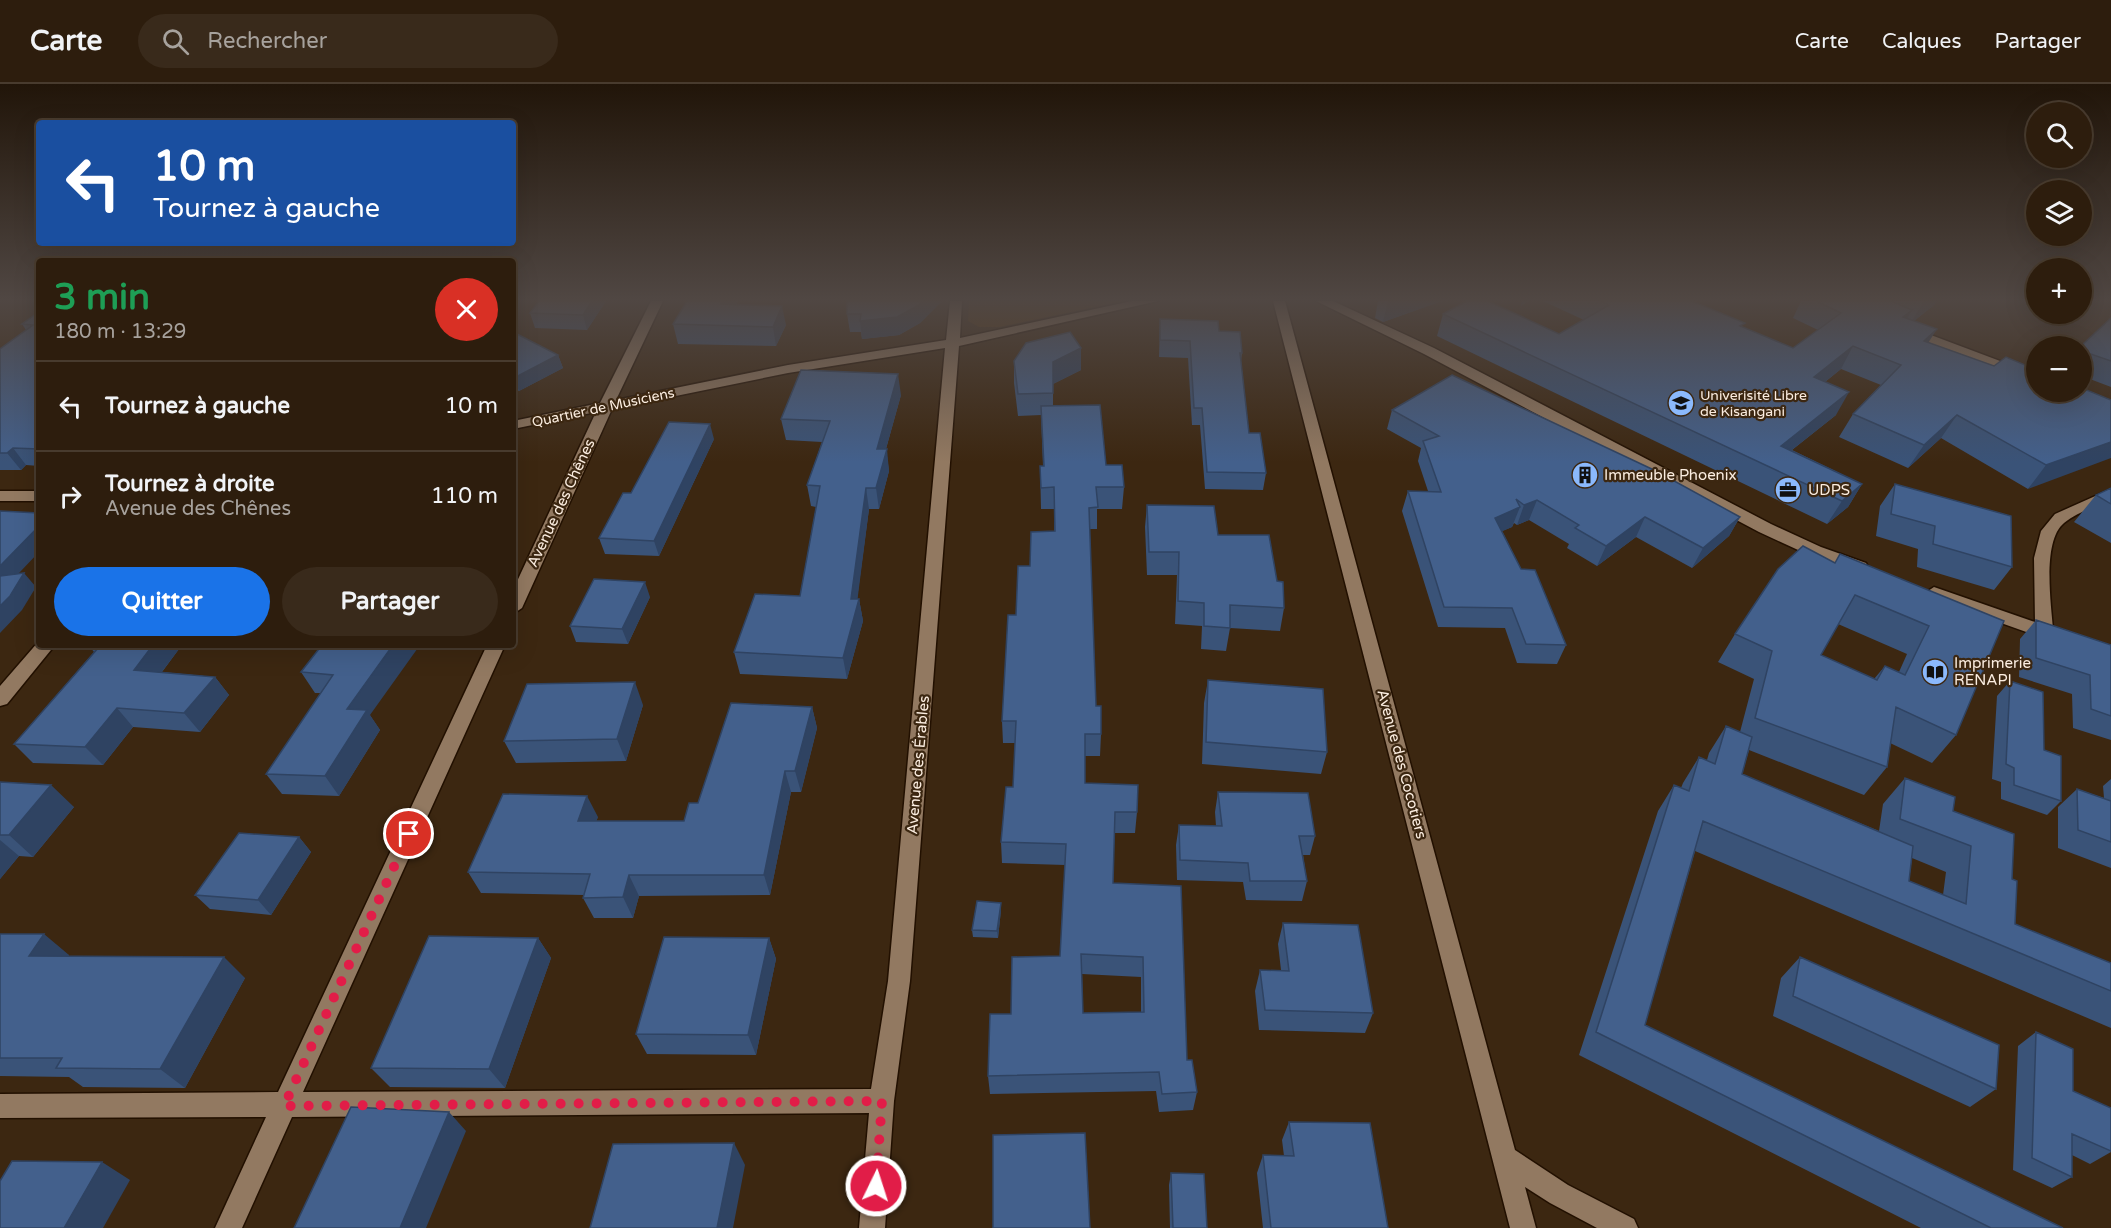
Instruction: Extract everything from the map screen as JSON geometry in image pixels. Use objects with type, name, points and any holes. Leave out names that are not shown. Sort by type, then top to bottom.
[{"type":"street","name":"Avenue des Chênes","points":[[516,601],[631,354]]},
{"type":"street","name":"Quartier de Musiciens","points":[[516,424],[788,369],[881,354]]},
{"type":"street","name":"Avenue des Érables","points":[[872,1228],[882,1101],[899,981],[952,354]]},
{"type":"street","name":"Avenue des Cocotiers","points":[[1293,354],[1523,1228]]},
{"type":"street","points":[[1434,354],[1764,528],[1815,551],[1880,574]]},
{"type":"street","points":[[1971,354],[2026,376]]},
{"type":"street","points":[[2044,632],[2042,562],[2045,543],[2055,522],[2111,494]]},
{"type":"street","points":[[0,496],[36,496]]},
{"type":"street","points":[[1924,590],[2066,639]]},
{"type":"street","points":[[0,699],[43,648]]},
{"type":"street","points":[[228,1228],[495,648]]},
{"type":"street","points":[[0,1106],[882,1101]]},
{"type":"street","points":[[1504,1158],[1559,1194],[1625,1228]]},
{"type":"building","points":[[0,354],[36,354],[36,449],[13,448],[7,453],[0,453]]},
{"type":"building","points":[[516,354],[558,355],[516,377]]},
{"type":"building","points":[[1018,354],[1068,354],[1053,362],[1053,393],[1018,394],[1014,361]]},
{"type":"building","points":[[1191,354],[1240,354],[1249,433],[1260,433],[1266,473],[1207,472],[1202,408],[1194,408]]},
{"type":"building","points":[[1529,354],[1842,354],[1814,377],[1849,392],[1781,446],[1862,484],[1842,501]]},
{"type":"building","points":[[1874,354],[1961,354],[1994,366],[2006,357],[2026,365],[2026,402],[2092,402],[2092,392],[2111,400],[2111,442],[2046,465],[1957,415],[1924,445],[1853,414],[1901,365]]},
{"type":"building","points":[[2092,354],[2092,354],[2111,354],[2111,361]]},
{"type":"building","points":[[801,370],[898,374],[877,449],[887,449],[876,488],[866,488],[851,599],[859,599],[843,658],[734,652],[755,594],[800,596],[820,486],[807,485],[830,421],[781,419]]},
{"type":"building","points":[[1452,375],[1656,471],[1740,517],[1703,548],[1645,517],[1606,546],[1575,528],[1579,525],[1537,500],[1524,505],[1516,499],[1520,507],[1495,518],[1521,569],[1535,570],[1566,645],[1526,644],[1512,608],[1444,607],[1408,491],[1441,492],[1423,441],[1439,436],[1392,410]]},
{"type":"building","points":[[1100,405],[1106,465],[1122,465],[1124,487],[1096,487],[1098,507],[1089,508],[1096,706],[1101,706],[1101,734],[1085,734],[1085,783],[1138,785],[1137,812],[1115,812],[1113,883],[1181,886],[1187,1060],[1192,1060],[1197,1092],[1162,1094],[1159,1072],[988,1076],[990,1014],[1011,1014],[1012,957],[1060,956],[1066,844],[1001,842],[1006,787],[1013,787],[1016,721],[1002,721],[1008,615],[1016,615],[1018,566],[1030,566],[1031,532],[1055,531],[1054,487],[1041,488],[1040,466],[1044,466],[1041,406]],"holes":[[[1081,954],[1143,957],[1144,1012],[1083,1013]]]},
{"type":"building","points":[[669,422],[710,424],[654,541],[599,538],[623,493],[631,493]]},
{"type":"building","points":[[1895,484],[2011,516],[2012,567],[1933,544],[1935,526],[1891,514]]},
{"type":"building","points":[[2111,488],[2111,504],[2096,495]]},
{"type":"building","points":[[1147,505],[1214,506],[1218,535],[1269,535],[1277,581],[1283,582],[1284,608],[1230,605],[1230,628],[1204,626],[1204,603],[1178,601],[1179,552],[1149,552]]},
{"type":"building","points":[[0,511],[36,513],[36,529],[0,566]]},
{"type":"building","points":[[1803,546],[1835,563],[1840,554],[2004,621],[1956,735],[1896,707],[1887,767],[1755,718],[1772,651],[1735,634],[1778,569]],"holes":[[[1855,595],[1929,626],[1905,675],[1885,666],[1877,680],[1821,655]]]},
{"type":"building","points":[[24,573],[10,596],[0,606],[0,576]]},
{"type":"building","points":[[594,579],[645,582],[622,629],[570,626]]},
{"type":"building","points":[[2036,620],[2111,645],[2111,716],[2091,709],[2090,675],[2036,658]]},
{"type":"building","points":[[98,648],[151,648],[134,670],[215,677],[184,713],[117,708],[85,747],[14,744]]},
{"type":"building","points":[[320,648],[391,648],[347,709],[367,710],[325,776],[266,774],[333,675],[301,672]]},
{"type":"building","points":[[1208,680],[1323,689],[1327,752],[1206,742]]},
{"type":"building","points":[[2010,681],[2043,692],[2044,750],[2061,756],[2061,801],[2014,785],[2014,768],[2006,764]]},
{"type":"building","points":[[635,682],[617,739],[504,741],[527,684]]},
{"type":"building","points":[[731,703],[812,707],[795,771],[785,771],[764,875],[629,875],[623,897],[583,898],[590,874],[468,872],[503,794],[587,796],[578,821],[684,821],[689,803],[698,803]]},
{"type":"building","points":[[1726,726],[1752,737],[1742,774],[1913,846],[1909,881],[1966,904],[1971,846],[1900,819],[1905,778],[1955,797],[1953,811],[2014,834],[2012,879],[2017,881],[2015,924],[2111,963],[2111,991],[1703,821],[1645,1025],[2063,1228],[1991,1228],[1596,1032],[1674,785],[1689,791],[1699,757],[1715,764]]},
{"type":"building","points":[[0,782],[51,785],[9,835],[0,835]]},
{"type":"building","points":[[2077,789],[2111,801],[2111,842],[2078,830]]},
{"type":"building","points":[[1218,792],[1308,793],[1315,836],[1299,836],[1307,881],[1250,881],[1248,863],[1180,860],[1179,825],[1222,826]]},
{"type":"building","points":[[239,833],[299,837],[258,900],[195,895]]},
{"type":"building","points":[[977,901],[1001,903],[997,931],[972,930]]},
{"type":"building","points":[[1283,923],[1358,925],[1373,1013],[1265,1010],[1260,970],[1289,971]]},
{"type":"building","points":[[0,934],[44,934],[29,956],[224,957],[160,1069],[56,1068],[62,1058],[0,1058]]},
{"type":"building","points":[[429,936],[538,938],[489,1069],[371,1068]]},
{"type":"building","points":[[664,937],[769,938],[748,1035],[636,1034]]},
{"type":"building","points":[[1800,957],[1999,1045],[1996,1089],[1793,996]]},
{"type":"building","points":[[2036,1032],[2073,1049],[2073,1091],[2111,1108],[2111,1151],[2072,1134],[2072,1177],[2032,1158]]},
{"type":"building","points":[[351,1107],[449,1112],[400,1228],[294,1228]]},
{"type":"building","points":[[1289,1122],[1370,1123],[1388,1228],[1271,1228],[1263,1155],[1294,1156]]},
{"type":"building","points":[[1085,1133],[1090,1228],[993,1228],[993,1135]]},
{"type":"building","points":[[734,1143],[717,1228],[590,1228],[613,1144]]},
{"type":"building","points":[[12,1161],[102,1162],[64,1228],[0,1228],[0,1181]]},
{"type":"building","points":[[1171,1173],[1204,1174],[1207,1228],[1173,1228]]},
{"type":"place","name":"Univerisité Libre de Kisangani","points":[[1681,403]]},
{"type":"place","name":"Immeuble Phoenix","points":[[1585,475]]},
{"type":"place","name":"UDPS","points":[[1788,490]]},
{"type":"place","name":"Imprimerie RENAPI","points":[[1935,672]]},
{"type":"route","points":[[409,834],[284,1106],[882,1101],[876,1186]]}]
